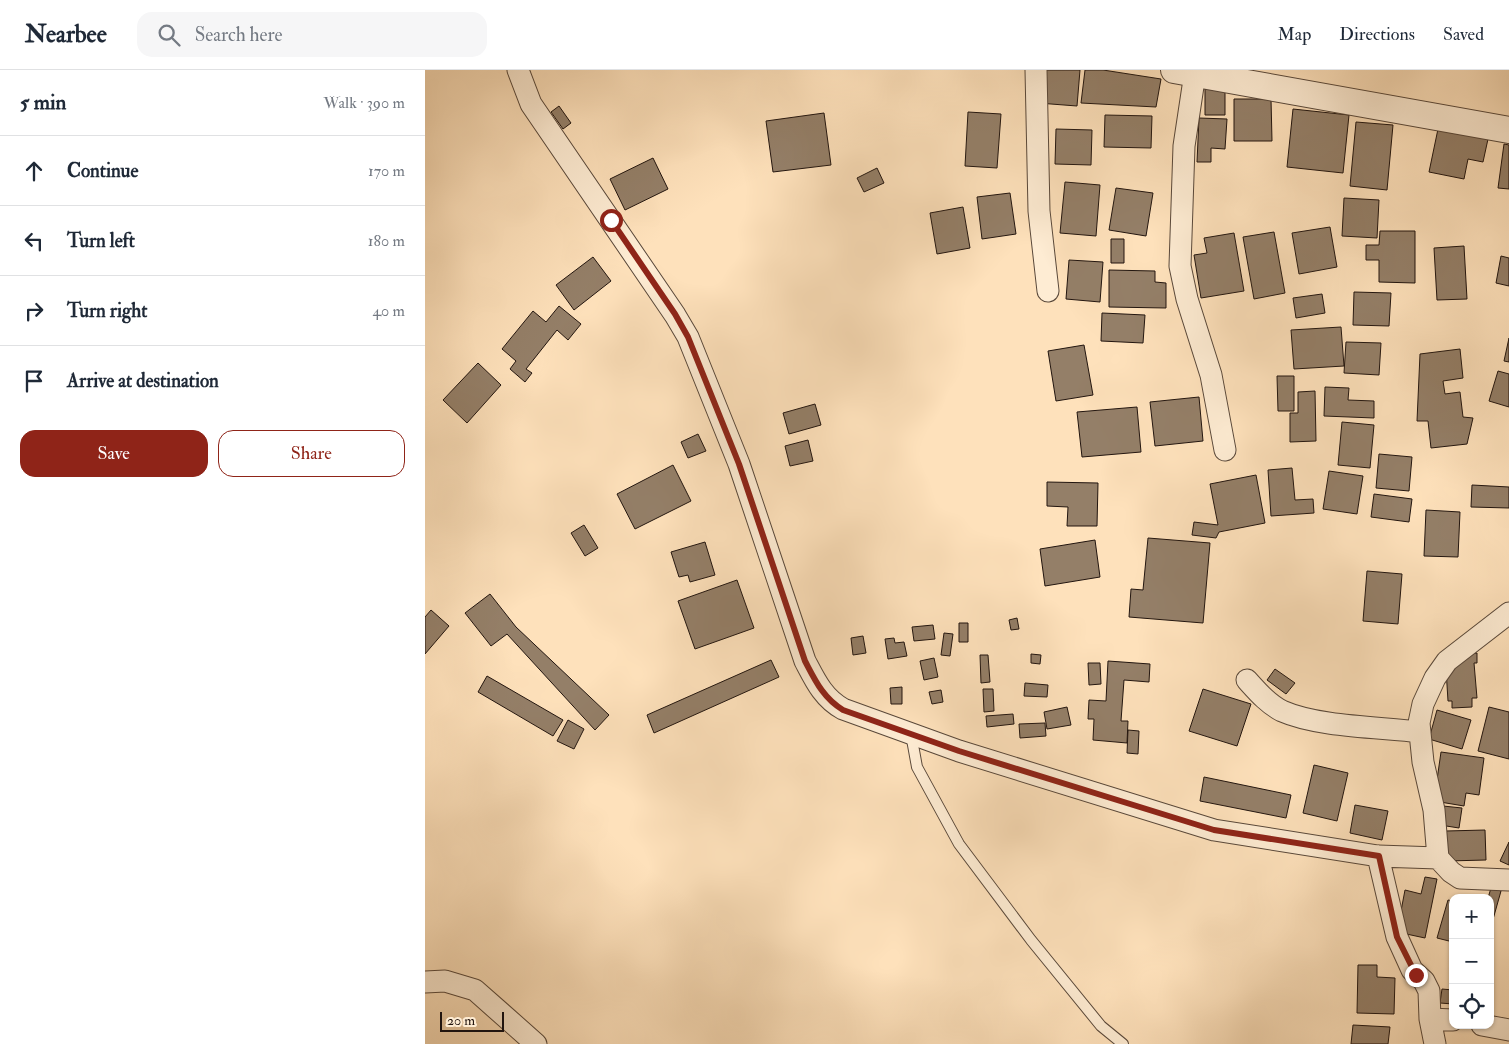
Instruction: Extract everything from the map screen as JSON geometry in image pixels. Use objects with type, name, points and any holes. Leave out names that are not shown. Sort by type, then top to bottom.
[{"type":"street","points":[[517,70],[531,104],[675,314],[688,337],[739,464],[805,661],[817,684],[830,702],[843,710],[959,751],[1214,830],[1379,856],[1438,858]]},
{"type":"street","points":[[1036,70],[1039,211],[1047,291]]},
{"type":"street","points":[[1225,450],[1211,375],[1187,299],[1180,266],[1184,146],[1201,73],[1509,130]]},
{"type":"street","points":[[1509,613],[1447,661],[1435,678],[1423,704],[1419,723],[1423,762],[1434,810],[1438,858],[1451,872],[1460,878],[1509,880]]},
{"type":"street","points":[[1247,680],[1267,701],[1281,710],[1302,718],[1420,732]]},
{"type":"street","points":[[1379,856],[1397,937],[1412,970],[1427,987],[1435,1044]]},
{"type":"street","points":[[425,982],[445,981],[475,990],[536,1044]]},
{"type":"street","points":[[1430,1019],[1449,1020]]},
{"type":"street","points":[[1494,1027],[1509,1030]]},
{"type":"lane","points":[[911,734],[917,766],[959,844],[1031,940],[1101,1026],[1123,1044]]},
{"type":"building","points":[[1041,70],[1080,70],[1077,106],[1038,103]]},
{"type":"building","points":[[1085,70],[1103,70],[1161,79],[1156,107],[1081,103]]},
{"type":"building","points":[[1205,89],[1225,89],[1225,115],[1205,115]]},
{"type":"building","points":[[1234,99],[1271,99],[1272,141],[1234,141]]},
{"type":"building","points":[[559,106],[571,123],[563,129],[551,112]]},
{"type":"building","points":[[1293,109],[1349,115],[1343,173],[1287,167]]},
{"type":"building","points":[[968,112],[1001,114],[997,168],[965,166]]},
{"type":"building","points":[[824,113],[831,165],[773,172],[766,121]]},
{"type":"building","points":[[1105,115],[1152,116],[1151,148],[1104,147]]},
{"type":"building","points":[[1199,118],[1227,119],[1225,149],[1211,148],[1211,162],[1197,162]]},
{"type":"building","points":[[1356,122],[1393,125],[1387,190],[1350,186]]},
{"type":"building","points":[[1056,129],[1092,130],[1091,165],[1055,164]]},
{"type":"building","points":[[1438,129],[1488,139],[1483,162],[1468,159],[1464,179],[1429,172]]},
{"type":"building","points":[[1504,144],[1509,145],[1509,189],[1498,188]]},
{"type":"building","points":[[653,158],[668,189],[625,210],[610,179]]},
{"type":"building","points":[[877,168],[884,183],[864,192],[857,178]]},
{"type":"building","points":[[1065,182],[1100,185],[1096,236],[1060,233]]},
{"type":"building","points":[[1116,188],[1153,193],[1146,236],[1109,230]]},
{"type":"building","points":[[1010,193],[1016,234],[982,239],[977,197]]},
{"type":"building","points":[[1344,198],[1379,200],[1377,238],[1342,236]]},
{"type":"building","points":[[963,207],[970,248],[937,254],[930,213]]},
{"type":"building","points":[[1330,227],[1337,267],[1299,274],[1292,233]]},
{"type":"building","points":[[1380,231],[1415,231],[1415,283],[1379,282],[1379,260],[1366,260],[1366,245],[1379,245]]},
{"type":"building","points":[[1274,232],[1285,293],[1254,299],[1243,237]]},
{"type":"building","points":[[1234,233],[1244,291],[1201,298],[1194,255],[1207,253],[1204,238]]},
{"type":"building","points":[[1111,239],[1124,239],[1124,263],[1111,263]]},
{"type":"building","points":[[1464,246],[1467,299],[1437,300],[1434,248]]},
{"type":"building","points":[[1501,256],[1509,258],[1509,286],[1496,283]]},
{"type":"building","points":[[593,257],[611,281],[574,310],[556,285]]},
{"type":"building","points":[[1069,260],[1103,262],[1100,302],[1066,299]]},
{"type":"building","points":[[1109,270],[1155,271],[1155,282],[1166,283],[1166,308],[1109,307]]},
{"type":"building","points":[[1354,292],[1391,293],[1389,326],[1353,325]]},
{"type":"building","points":[[1322,294],[1325,313],[1296,318],[1293,298]]},
{"type":"building","points":[[559,306],[581,324],[568,340],[557,330],[526,369],[532,373],[525,382],[510,369],[516,361],[502,349],[533,311],[546,322]]},
{"type":"building","points":[[1102,313],[1145,315],[1143,343],[1101,341]]},
{"type":"building","points":[[1341,327],[1344,366],[1294,369],[1291,330]]},
{"type":"building","points":[[1509,338],[1509,362],[1504,361]]},
{"type":"building","points":[[1346,342],[1381,343],[1379,375],[1344,373]]},
{"type":"building","points":[[1084,345],[1093,395],[1056,401],[1048,351]]},
{"type":"building","points":[[1460,349],[1463,378],[1443,381],[1445,394],[1460,392],[1463,417],[1473,418],[1467,444],[1431,448],[1428,421],[1417,421],[1420,354]]},
{"type":"building","points":[[478,363],[501,385],[467,423],[443,400]]},
{"type":"building","points":[[1498,371],[1509,374],[1509,407],[1489,401]]},
{"type":"building","points":[[1277,376],[1294,376],[1294,411],[1278,411]]},
{"type":"building","points":[[1325,387],[1349,388],[1348,400],[1374,401],[1374,418],[1324,416]]},
{"type":"building","points":[[1315,391],[1316,441],[1290,442],[1290,413],[1298,413],[1298,392]]},
{"type":"building","points":[[1199,397],[1203,441],[1155,446],[1150,402]]},
{"type":"building","points":[[815,404],[821,425],[789,434],[783,413]]},
{"type":"building","points":[[1137,407],[1141,452],[1082,457],[1077,412]]},
{"type":"building","points":[[1342,422],[1374,425],[1370,468],[1338,465]]},
{"type":"building","points":[[698,434],[706,451],[688,458],[681,442]]},
{"type":"building","points":[[808,440],[813,461],[790,466],[785,446]]},
{"type":"building","points":[[1379,454],[1412,457],[1409,491],[1376,488]]},
{"type":"building","points":[[673,465],[691,501],[635,529],[617,494]]},
{"type":"building","points":[[1292,468],[1295,500],[1313,499],[1314,513],[1271,516],[1268,470]]},
{"type":"building","points":[[1329,471],[1363,476],[1357,514],[1323,509]]},
{"type":"building","points":[[1256,475],[1265,523],[1219,532],[1216,538],[1192,535],[1194,522],[1218,525],[1210,484]]},
{"type":"building","points":[[1047,482],[1098,483],[1097,526],[1067,526],[1068,507],[1047,506]]},
{"type":"building","points":[[1472,485],[1509,487],[1509,508],[1471,507]]},
{"type":"building","points":[[1374,494],[1412,499],[1409,522],[1371,517]]},
{"type":"building","points":[[1426,510],[1460,512],[1458,557],[1424,556]]},
{"type":"building","points":[[584,525],[598,548],[585,556],[571,533]]},
{"type":"building","points":[[1148,538],[1210,543],[1203,623],[1129,617],[1131,589],[1143,590]]},
{"type":"building","points":[[1095,540],[1100,577],[1045,586],[1040,549]]},
{"type":"building","points":[[705,542],[715,575],[690,582],[688,575],[679,577],[671,552]]},
{"type":"building","points":[[1367,571],[1402,574],[1398,624],[1363,621]]},
{"type":"building","points":[[737,580],[754,628],[695,649],[678,601]]},
{"type":"building","points":[[490,594],[516,627],[609,715],[595,730],[507,634],[491,646],[465,613]]},
{"type":"building","points":[[431,610],[449,626],[425,654],[425,617]]},
{"type":"building","points":[[1017,618],[1019,629],[1011,630],[1009,620]]},
{"type":"building","points":[[959,623],[968,623],[968,642],[959,642]]},
{"type":"building","points":[[933,625],[935,639],[914,641],[912,627]]},
{"type":"building","points":[[944,633],[953,634],[950,656],[941,655]]},
{"type":"building","points":[[863,636],[866,653],[853,655],[851,638]]},
{"type":"building","points":[[894,638],[895,643],[904,642],[907,656],[888,659],[885,639]]},
{"type":"building","points":[[1477,653],[1477,663],[1474,663],[1477,698],[1472,698],[1472,707],[1452,708],[1452,701],[1448,701],[1446,669],[1456,655]]},
{"type":"building","points":[[1031,654],[1041,655],[1040,664],[1031,663]]},
{"type":"building","points":[[980,655],[988,655],[990,682],[981,683]]},
{"type":"building","points":[[934,658],[938,677],[924,680],[920,661]]},
{"type":"building","points":[[771,660],[779,677],[654,733],[647,715]]},
{"type":"building","points":[[1108,661],[1150,664],[1149,682],[1124,680],[1121,721],[1128,721],[1127,743],[1093,740],[1094,719],[1088,719],[1089,700],[1106,701]]},
{"type":"building","points":[[1088,663],[1100,663],[1101,684],[1089,685]]},
{"type":"building","points":[[1275,669],[1295,683],[1286,694],[1267,680]]},
{"type":"building","points":[[487,676],[563,720],[553,736],[478,692]]},
{"type":"building","points":[[1025,683],[1048,685],[1047,697],[1024,696]]},
{"type":"building","points":[[902,687],[902,704],[891,704],[890,688]]},
{"type":"building","points":[[983,689],[993,689],[994,711],[984,712]]},
{"type":"building","points":[[1203,689],[1251,704],[1237,746],[1189,731]]},
{"type":"building","points":[[941,690],[943,702],[932,704],[929,692]]},
{"type":"building","points":[[1067,707],[1071,725],[1047,729],[1044,712]]},
{"type":"building","points":[[1489,707],[1509,712],[1509,759],[1478,751]]},
{"type":"building","points":[[1437,710],[1471,720],[1462,749],[1429,739]]},
{"type":"building","points":[[1013,714],[1014,724],[987,727],[986,716]]},
{"type":"building","points":[[568,720],[584,729],[574,749],[557,741]]},
{"type":"building","points":[[1045,723],[1046,736],[1020,738],[1019,724]]},
{"type":"building","points":[[1128,730],[1139,731],[1138,754],[1127,753]]},
{"type":"building","points":[[1441,752],[1484,758],[1479,795],[1466,793],[1464,806],[1434,801]]},
{"type":"building","points":[[1314,765],[1348,773],[1337,821],[1303,813]]},
{"type":"building","points":[[1204,777],[1291,795],[1286,818],[1200,801]]},
{"type":"building","points":[[1355,805],[1388,811],[1382,840],[1350,833]]},
{"type":"building","points":[[1443,806],[1462,808],[1459,828],[1440,825]]},
{"type":"building","points":[[1485,830],[1486,860],[1447,861],[1446,831]]},
{"type":"building","points":[[1509,842],[1509,865],[1500,861]]},
{"type":"building","points":[[1425,877],[1437,879],[1425,938],[1397,932],[1405,890],[1421,894]]},
{"type":"building","points":[[1491,888],[1501,891],[1494,916],[1494,894],[1489,894]]},
{"type":"building","points":[[1448,900],[1449,900],[1449,941],[1437,938]]},
{"type":"building","points":[[1358,965],[1377,965],[1377,977],[1395,978],[1394,1014],[1357,1013]]},
{"type":"building","points":[[1442,989],[1449,990],[1449,1004],[1440,1003]]},
{"type":"building","points":[[1353,1025],[1390,1027],[1388,1044],[1351,1044]]},
{"type":"route","points":[[611,220],[675,314],[688,337],[739,464],[805,661],[817,684],[830,702],[843,710],[959,751],[1214,830],[1379,856],[1397,937],[1416,975]]}]
